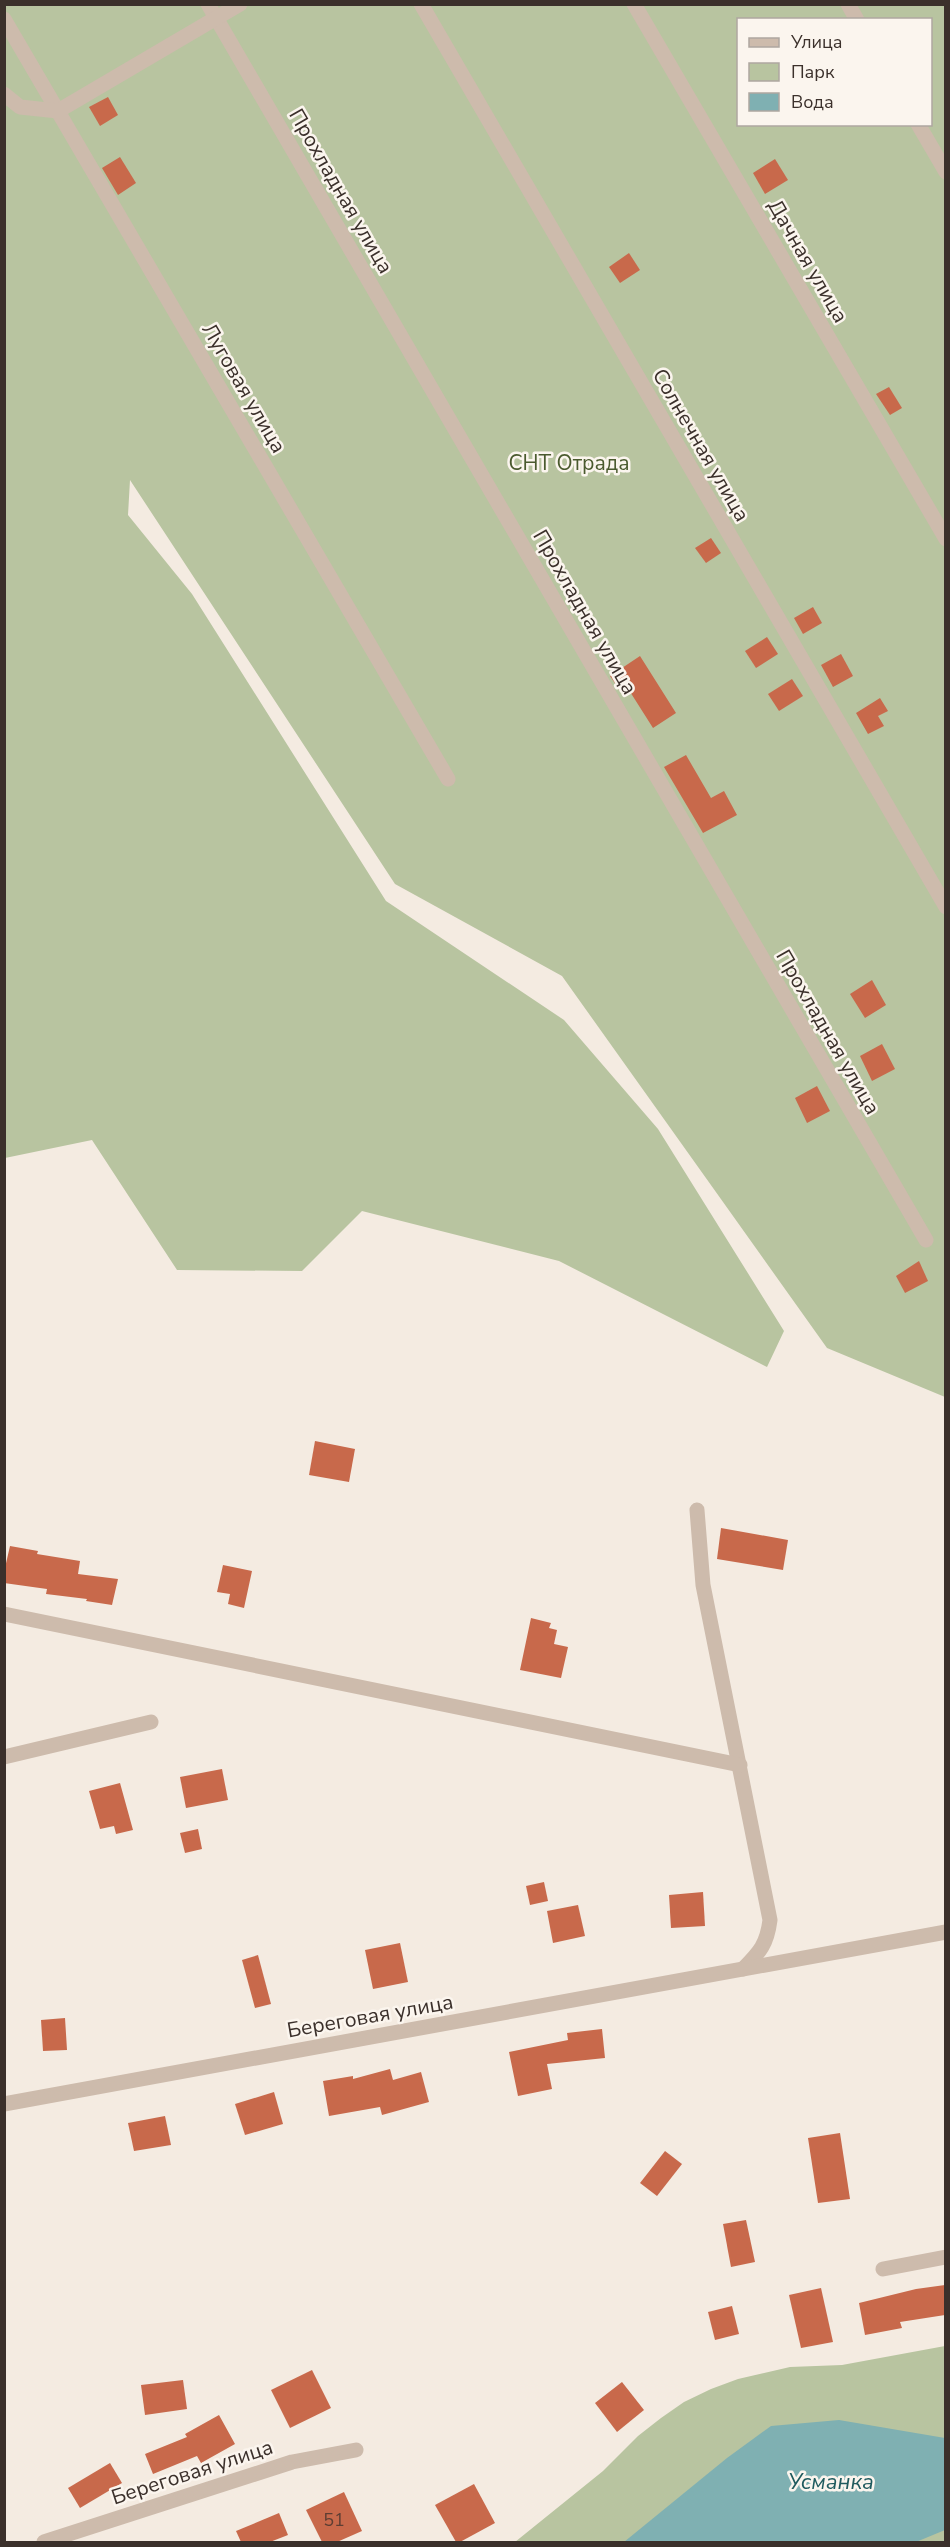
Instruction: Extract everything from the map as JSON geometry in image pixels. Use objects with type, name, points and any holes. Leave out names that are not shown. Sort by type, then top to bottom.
[{"type":"street","name":"Прохладная улица","points":[[208,4],[926,1240]]},
{"type":"street","points":[[4,94],[20,107],[58,111],[240,4]]},
{"type":"street","name":"Солнечная улица","points":[[421,4],[945,907]]},
{"type":"street","name":"Дачная улица","points":[[634,4],[945,539]]},
{"type":"street","points":[[848,4],[856,18]]},
{"type":"street","name":"Луговая улица","points":[[4,19],[448,780]]},
{"type":"street","points":[[919,126],[945,172]]},
{"type":"street","points":[[697,1510],[703,1585],[770,1920],[768,1939],[744,1969]]},
{"type":"street","points":[[4,1614],[740,1765]]},
{"type":"street","points":[[4,1757],[151,1722]]},
{"type":"street","name":"Береговая улица","points":[[4,2104],[945,1932]]},
{"type":"street","points":[[883,2269],[945,2257]]},
{"type":"street","name":"Береговая улица","points":[[44,2542],[292,2462],[356,2450]]},
{"type":"green space","name":"СНТ Отрада","points":[[5,5],[945,5],[945,1397],[827,1348],[562,976],[395,884],[130,480],[128,515],[192,594],[386,901],[564,1020],[658,1129],[784,1331],[767,1367],[559,1261],[362,1211],[302,1271],[177,1270],[92,1140],[5,1158]]},
{"type":"green space","points":[[945,2346],[945,2542],[515,2542],[603,2471],[638,2436],[661,2418],[684,2402],[711,2389],[738,2379],[790,2367],[842,2365]]},
{"type":"water","name":"Усманка","points":[[839,2420],[945,2438],[945,2530],[916,2542],[624,2542],[727,2458],[771,2426]]},
{"type":"building","points":[[108,97],[118,115],[100,126],[89,107]]},
{"type":"building","points":[[120,157],[136,183],[118,195],[102,168]]},
{"type":"building","points":[[775,159],[788,180],[765,194],[753,173]]},
{"type":"building","points":[[629,253],[640,270],[620,283],[609,267]]},
{"type":"building","points":[[889,387],[902,408],[890,415],[876,394]]},
{"type":"building","points":[[711,538],[721,553],[706,563],[695,548]]},
{"type":"building","points":[[813,607],[822,623],[803,634],[794,618]]},
{"type":"building","points":[[767,637],[778,654],[756,668],[745,651]]},
{"type":"building","points":[[841,654],[853,676],[833,687],[821,665]]},
{"type":"building","points":[[640,656],[676,713],[653,728],[627,687],[621,692],[610,676]]},
{"type":"building","points":[[792,679],[803,696],[779,711],[768,694]]},
{"type":"building","points":[[880,698],[888,711],[878,716],[884,726],[868,734],[856,713]]},
{"type":"building","points":[[686,755],[711,798],[724,791],[737,815],[703,833],[664,767]]},
{"type":"building","points":[[872,980],[886,1005],[865,1018],[850,994]]},
{"type":"building","points":[[882,1044],[895,1069],[872,1081],[860,1056]]},
{"type":"building","points":[[817,1086],[830,1111],[807,1123],[795,1098]]},
{"type":"building","points":[[919,1261],[928,1281],[905,1293],[896,1276]]},
{"type":"building","points":[[315,1441],[355,1449],[349,1482],[309,1475]]},
{"type":"building","points":[[721,1528],[788,1540],[783,1570],[717,1559]]},
{"type":"building","points":[[10,1546],[38,1551],[37,1554],[80,1561],[78,1574],[118,1579],[112,1605],[86,1601],[87,1599],[46,1594],[47,1589],[4,1583]]},
{"type":"building","points":[[223,1565],[252,1571],[244,1608],[228,1604],[230,1594],[217,1592]]},
{"type":"building","points":[[531,1618],[551,1623],[549,1628],[557,1630],[554,1644],[568,1647],[561,1678],[520,1670]]},
{"type":"building","points":[[222,1769],[228,1800],[186,1808],[180,1777]]},
{"type":"building","points":[[120,1783],[133,1830],[116,1834],[114,1826],[100,1829],[89,1791]]},
{"type":"building","points":[[198,1829],[202,1849],[185,1853],[180,1833]]},
{"type":"building","points":[[544,1882],[548,1901],[530,1905],[526,1886]]},
{"type":"building","points":[[703,1892],[705,1926],[671,1928],[669,1895]]},
{"type":"building","points":[[578,1905],[585,1936],[553,1943],[547,1911]]},
{"type":"building","points":[[400,1943],[408,1982],[373,1989],[365,1950]]},
{"type":"building","points":[[258,1955],[271,2004],[255,2008],[242,1960]]},
{"type":"building","points":[[65,2018],[67,2050],[43,2051],[41,2020]]},
{"type":"building","points":[[602,2029],[605,2058],[547,2064],[552,2089],[518,2096],[509,2052],[568,2040],[567,2033]]},
{"type":"building","points":[[390,2069],[393,2080],[421,2072],[429,2102],[382,2115],[380,2107],[329,2116],[323,2081],[353,2076],[353,2079]]},
{"type":"building","points":[[274,2092],[283,2124],[245,2135],[235,2104]]},
{"type":"building","points":[[165,2116],[171,2145],[134,2151],[128,2123]]},
{"type":"building","points":[[840,2133],[850,2199],[818,2203],[808,2138]]},
{"type":"building","points":[[665,2151],[682,2164],[657,2196],[640,2183]]},
{"type":"building","points":[[746,2220],[755,2262],[731,2267],[723,2224]]},
{"type":"building","points":[[945,2285],[945,2315],[900,2322],[902,2328],[865,2335],[859,2303],[916,2289]]},
{"type":"building","points":[[821,2288],[833,2342],[801,2348],[789,2295]]},
{"type":"building","points":[[732,2306],[739,2334],[715,2340],[708,2312]]},
{"type":"building","points":[[312,2370],[331,2408],[290,2428],[271,2390]]},
{"type":"building","points":[[183,2380],[187,2409],[145,2415],[141,2385]]},
{"type":"building","points":[[622,2382],[644,2410],[617,2432],[595,2403]]},
{"type":"building","points":[[219,2415],[235,2444],[201,2463],[197,2456],[153,2474],[145,2454],[187,2437],[185,2434]]},
{"type":"building","points":[[110,2463],[122,2483],[80,2508],[68,2488]]},
{"type":"building","points":[[474,2484],[495,2523],[456,2542],[435,2505]]},
{"type":"building","points":[[344,2492],[362,2531],[337,2542],[322,2542],[306,2510]]},
{"type":"building","points":[[279,2513],[288,2535],[270,2542],[241,2542],[236,2531]]}]
